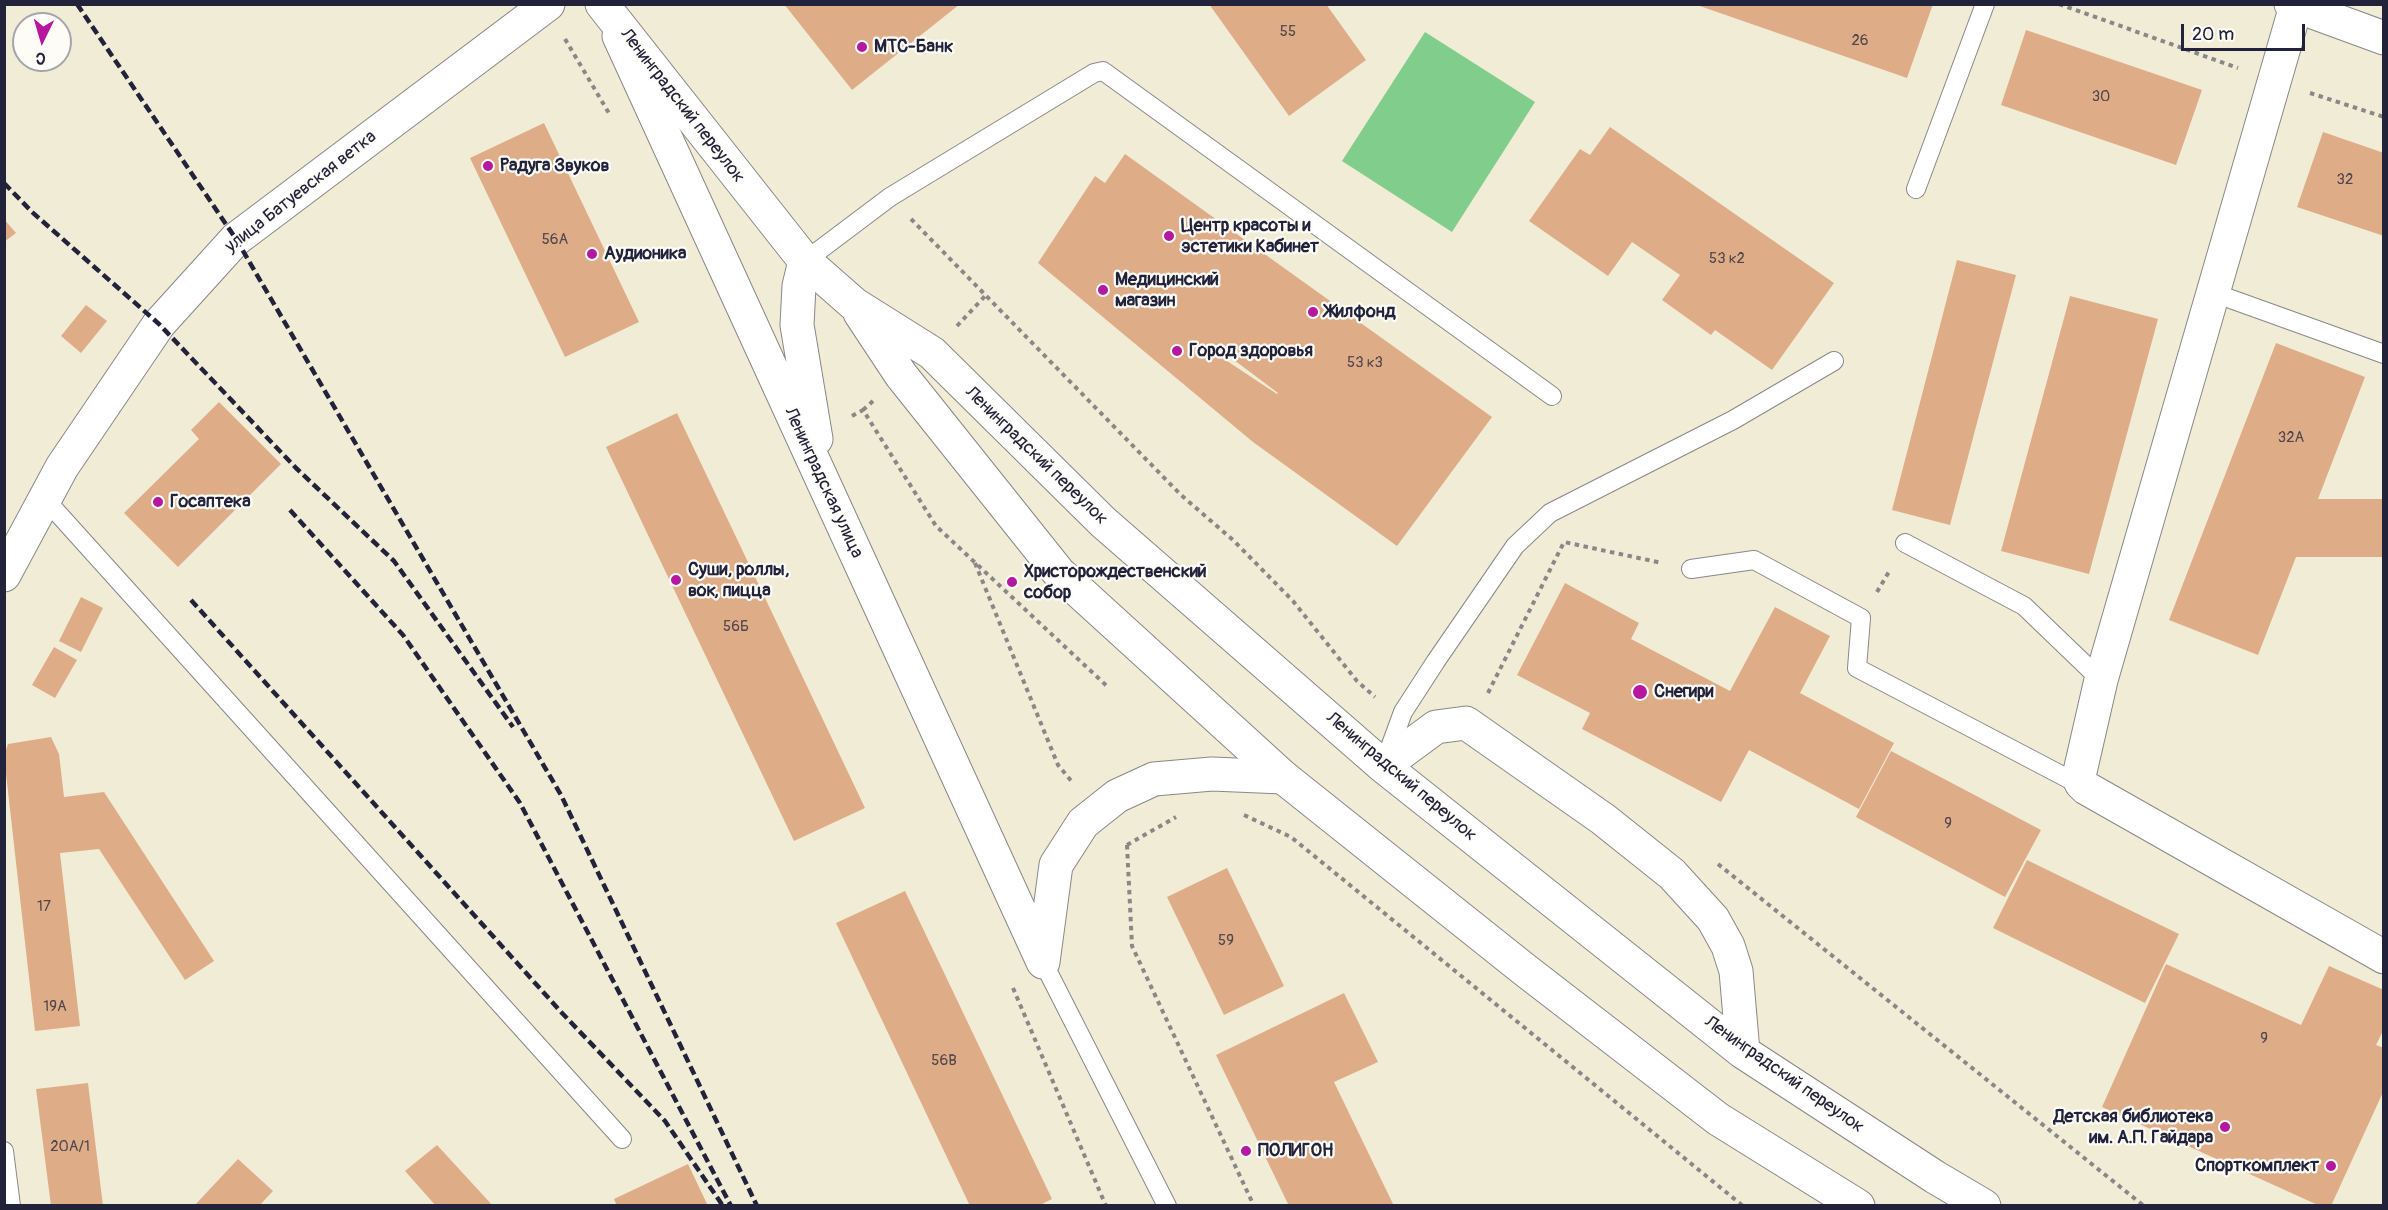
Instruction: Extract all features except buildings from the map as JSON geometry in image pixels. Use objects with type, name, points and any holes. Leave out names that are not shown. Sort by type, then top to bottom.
[{"type":"main road","name":"улица Батуевская ветка","points":[[4,575],[62,467],[159,324],[236,239],[548,4]]},
{"type":"main road","points":[[2384,38],[2294,5],[2214,294],[2101,680],[2079,769],[2081,783],[2086,788],[2384,957]]},
{"type":"main road","name":"Ленинградский переулок","points":[[606,9],[805,261],[854,304],[932,353],[1103,522],[1383,766],[1743,1052],[1935,1177],[1984,1206]]},
{"type":"main road","name":"Ленинградская улица","points":[[606,9],[1043,962]]},
{"type":"main road","points":[[805,261],[799,286],[797,325],[822,479]]},
{"type":"main road","name":"Ленинградский переулок","points":[[854,304],[901,375],[1059,573],[1283,777],[1718,1119],[1839,1200]]},
{"type":"main road","points":[[1383,766],[1437,727],[1466,723],[1603,819],[1672,874],[1713,919],[1728,946],[1737,979],[1743,1052]]},
{"type":"main road","points":[[1043,962],[1056,865],[1083,823],[1117,796],[1154,779],[1212,774],[1283,777]]},
{"type":"lane","points":[[1916,189],[1985,4]]},
{"type":"lane","points":[[805,261],[890,196],[1094,74],[1103,72],[1552,396]]},
{"type":"lane","points":[[2214,294],[2384,354]]},
{"type":"lane","points":[[1383,766],[1403,712],[1436,661],[1515,546],[1550,513],[1733,420],[1834,362]]},
{"type":"lane","points":[[45,499],[622,1139]]},
{"type":"lane","points":[[1905,543],[2024,606],[2101,680]]},
{"type":"lane","points":[[1691,569],[1754,560],[1861,618],[1857,668],[2086,788]]},
{"type":"lane","points":[[1043,962],[1167,1206]]},
{"type":"lane","points":[[4,1151],[11,1206]]},
{"type":"path","points":[[2059,4],[2384,117]]},
{"type":"path","points":[[890,196],[1181,495],[1233,540],[1293,601],[1357,681],[1380,701],[1403,712]]},
{"type":"path","points":[[815,436],[863,410],[936,526],[1109,688]]},
{"type":"path","points":[[1436,661],[1486,697],[1564,542],[1691,569]]},
{"type":"path","points":[[1861,618],[1905,543]]},
{"type":"path","points":[[975,562],[1058,765],[1127,845],[1132,946],[1254,1206]]},
{"type":"path","points":[[1127,845],[1184,812]]},
{"type":"path","points":[[1237,812],[1291,837],[1743,1206]]},
{"type":"path","points":[[1711,858],[2144,1206]]},
{"type":"green space","points":[[1425,32],[1535,102],[1452,232],[1342,161]]},
{"type":"railway","points":[[77,4],[236,239],[561,795],[757,1206]]},
{"type":"railway","points":[[4,183],[32,212],[159,324],[296,468],[394,561],[513,727]]},
{"type":"railway","points":[[290,510],[403,635],[520,803],[731,1206]]},
{"type":"railway","points":[[191,600],[562,1013],[665,1121],[723,1206]]},
{"type":"place","name":"МТС-Банк","points":[[862,47]]},
{"type":"place","name":"Радуга Звуков","points":[[488,166]]},
{"type":"place","name":"Центр красоты и эстетики Кабинет","points":[[1169,236]]},
{"type":"place","name":"Аудионика","points":[[592,254]]},
{"type":"place","name":"Медицинский магазин","points":[[1103,290]]},
{"type":"place","name":"Жилфонд","points":[[1313,312]]},
{"type":"place","name":"Город здоровья","points":[[1177,351]]},
{"type":"place","name":"Госаптека","points":[[158,502]]},
{"type":"place","name":"Суши, роллы, вок, пицца","points":[[676,580]]},
{"type":"place","name":"Христорождественский собор","points":[[1012,582]]},
{"type":"place","name":"Снегири","points":[[1640,692]]},
{"type":"place","name":"Детская библиотека им. А.П. Гайдара","points":[[2225,1127]]},
{"type":"place","name":"ПОЛИГОН","points":[[1246,1151]]},
{"type":"place","name":"Спорткомплект","points":[[2331,1166]]}]
